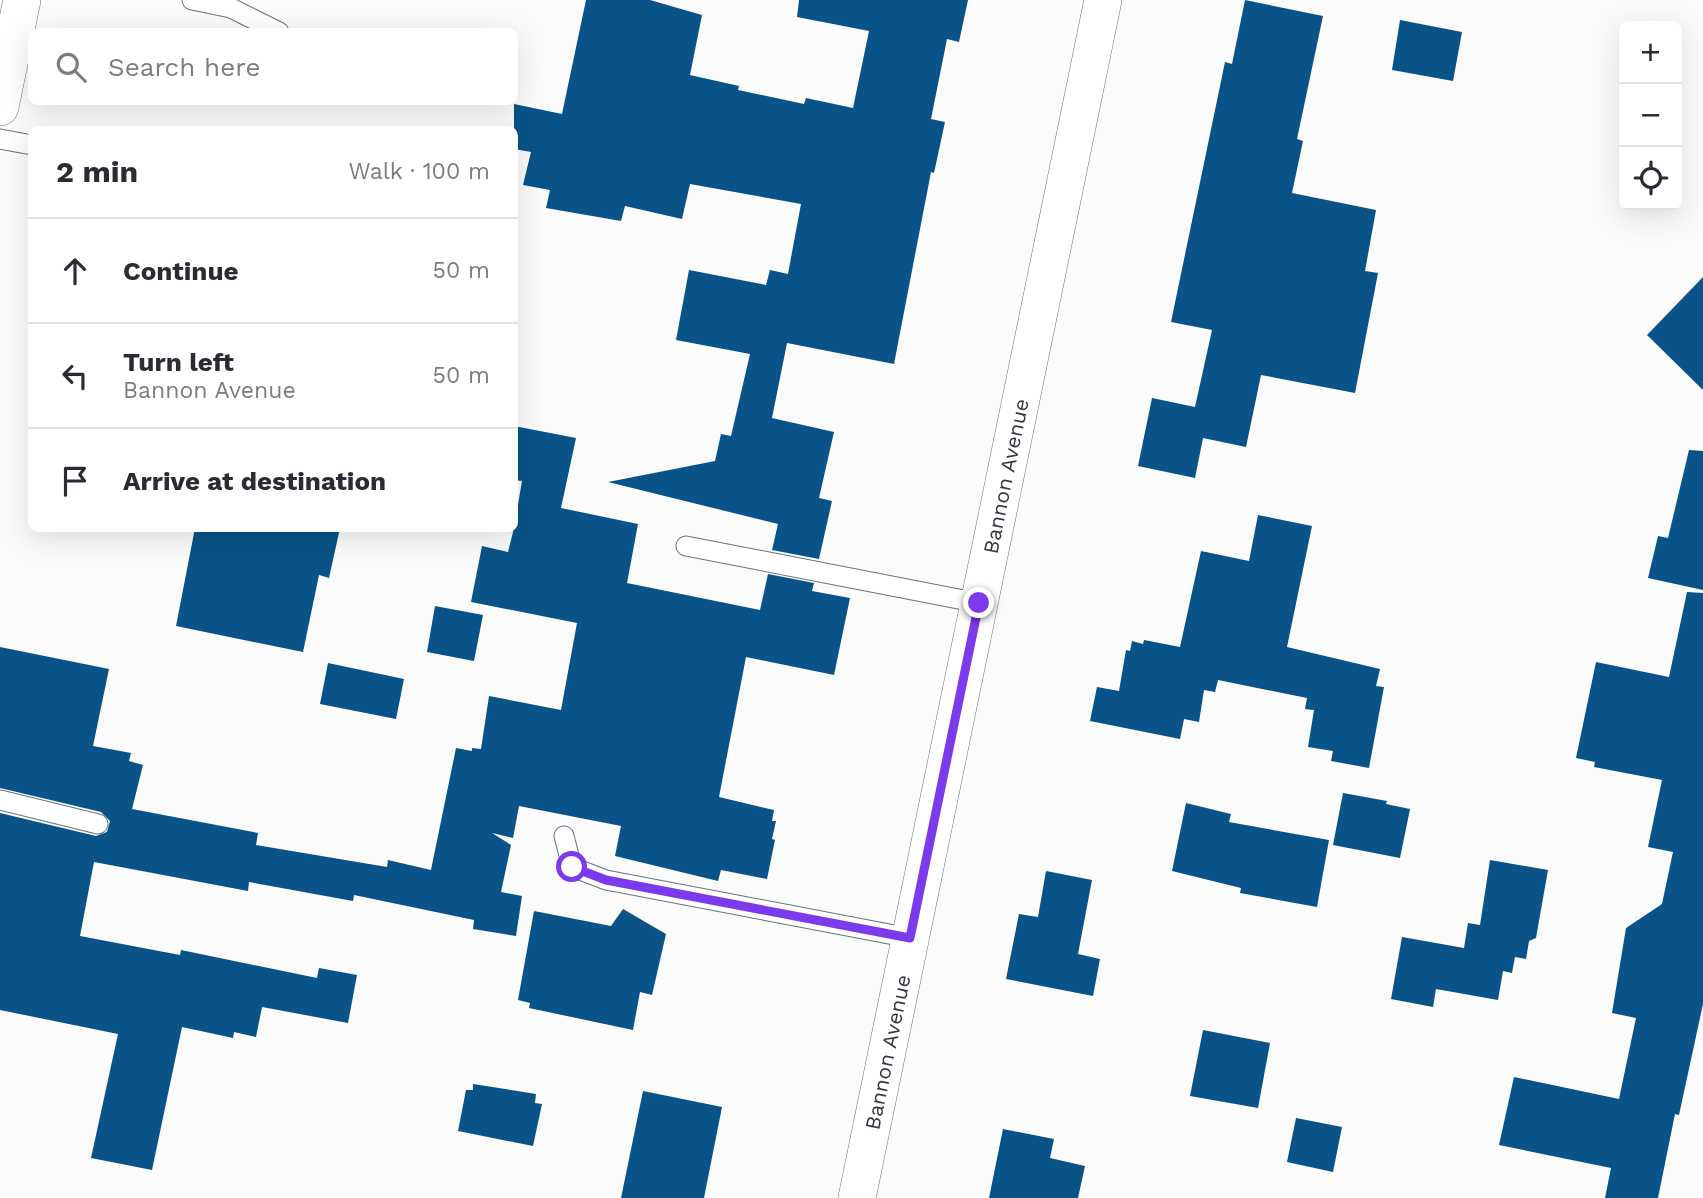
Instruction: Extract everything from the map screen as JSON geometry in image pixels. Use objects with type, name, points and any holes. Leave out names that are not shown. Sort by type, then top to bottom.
[{"type":"street","name":"Bannon Avenue","points":[[857,1198],[1103,0]]},
{"type":"street","points":[[0,107],[14,9]]},
{"type":"lane","points":[[192,0],[231,8],[271,28]]},
{"type":"lane","points":[[0,139],[28,144]]},
{"type":"lane","points":[[686,546],[979,603]]},
{"type":"lane","points":[[0,800],[98,824]]},
{"type":"lane","points":[[564,836],[572,867],[606,880],[910,938]]},
{"type":"building","points":[[586,0],[650,0],[702,15],[690,75],[739,86],[738,90],[804,104],[806,98],[853,108],[869,31],[797,17],[799,0],[968,0],[959,42],[947,39],[931,119],[945,122],[934,173],[931,172],[894,364],[787,343],[772,418],[834,432],[819,498],[832,501],[819,559],[772,550],[778,524],[608,482],[715,461],[721,434],[731,436],[750,354],[676,340],[689,270],[766,285],[770,270],[788,274],[801,204],[690,184],[682,219],[625,206],[621,221],[546,208],[550,190],[523,185],[531,152],[518,150],[518,126],[514,126],[514,105],[562,114]]},
{"type":"building","points":[[1245,0],[1323,16],[1297,139],[1303,141],[1292,193],[1376,210],[1365,271],[1378,273],[1355,393],[1261,375],[1246,447],[1203,438],[1195,478],[1138,466],[1152,398],[1195,407],[1212,330],[1171,322],[1225,62],[1232,64]]},
{"type":"building","points":[[1400,20],[1462,32],[1453,81],[1392,70]]},
{"type":"building","points":[[1703,277],[1703,390],[1647,335]]},
{"type":"building","points":[[518,427],[576,438],[561,508],[638,524],[627,583],[760,610],[768,574],[814,583],[812,591],[850,598],[834,675],[746,657],[719,797],[774,810],[772,821],[776,821],[772,839],[775,840],[767,879],[721,870],[718,881],[615,856],[621,826],[519,806],[513,838],[492,833],[511,845],[501,892],[522,896],[516,936],[473,929],[474,920],[354,895],[353,901],[249,882],[248,891],[94,862],[80,936],[180,955],[181,950],[317,978],[319,968],[357,975],[348,1023],[262,1007],[256,1037],[234,1032],[233,1038],[182,1027],[152,1170],[91,1158],[118,1034],[0,1010],[0,813],[96,836],[107,832],[110,821],[101,812],[0,788],[0,647],[109,669],[93,746],[131,753],[129,761],[143,765],[132,809],[258,833],[256,845],[387,867],[388,860],[431,870],[456,748],[472,751],[472,748],[481,749],[489,696],[561,710],[577,623],[471,602],[482,546],[508,552],[513,532],[518,532],[518,504],[522,481],[518,480]]},
{"type":"building","points":[[1689,450],[1703,451],[1703,590],[1648,578],[1658,536],[1668,538]]},
{"type":"building","points":[[1258,515],[1312,526],[1287,647],[1380,669],[1376,686],[1384,687],[1369,768],[1331,761],[1333,751],[1308,747],[1314,710],[1305,709],[1307,698],[1218,680],[1215,692],[1204,690],[1199,722],[1184,719],[1180,739],[1090,721],[1097,687],[1119,691],[1126,650],[1130,651],[1132,641],[1143,644],[1144,640],[1180,647],[1201,551],[1249,561]]},
{"type":"building","points":[[194,532],[339,532],[329,578],[319,575],[303,652],[176,626]]},
{"type":"building","points":[[1687,592],[1703,593],[1703,1004],[1679,1115],[1675,1114],[1658,1198],[1605,1198],[1611,1168],[1499,1145],[1514,1077],[1619,1099],[1636,1018],[1612,1013],[1626,928],[1662,904],[1673,852],[1648,847],[1662,780],[1594,767],[1595,762],[1576,758],[1596,662],[1669,677]]},
{"type":"building","points":[[435,606],[483,615],[474,661],[427,652]]},
{"type":"building","points":[[328,663],[404,679],[396,719],[320,704]]},
{"type":"building","points":[[1343,793],[1387,801],[1386,804],[1410,809],[1400,858],[1333,845]]},
{"type":"building","points":[[1186,803],[1231,814],[1229,822],[1329,840],[1317,907],[1240,893],[1241,888],[1172,871]]},
{"type":"building","points":[[1490,860],[1548,870],[1536,938],[1529,941],[1526,959],[1515,957],[1512,973],[1503,971],[1498,1000],[1436,989],[1433,1007],[1391,999],[1402,937],[1464,948],[1468,923],[1480,925]]},
{"type":"building","points":[[1046,871],[1092,880],[1078,954],[1100,959],[1093,996],[1006,979],[1019,914],[1038,917]]},
{"type":"building","points":[[623,909],[666,934],[652,995],[640,992],[633,1030],[529,1008],[530,1003],[518,1000],[534,911],[611,926]]},
{"type":"building","points":[[1203,1030],[1270,1043],[1258,1108],[1190,1096]]},
{"type":"building","points":[[473,1084],[536,1094],[535,1103],[542,1104],[533,1146],[458,1131],[466,1090],[473,1090]]},
{"type":"building","points":[[643,1091],[722,1107],[704,1198],[621,1198]]},
{"type":"building","points":[[1296,1118],[1342,1127],[1333,1172],[1287,1162]]},
{"type":"building","points":[[1003,1129],[1054,1139],[1050,1158],[1085,1166],[1078,1198],[989,1198]]},
{"type":"route","points":[[572,867],[606,880],[844,928],[910,938],[979,603]]}]
